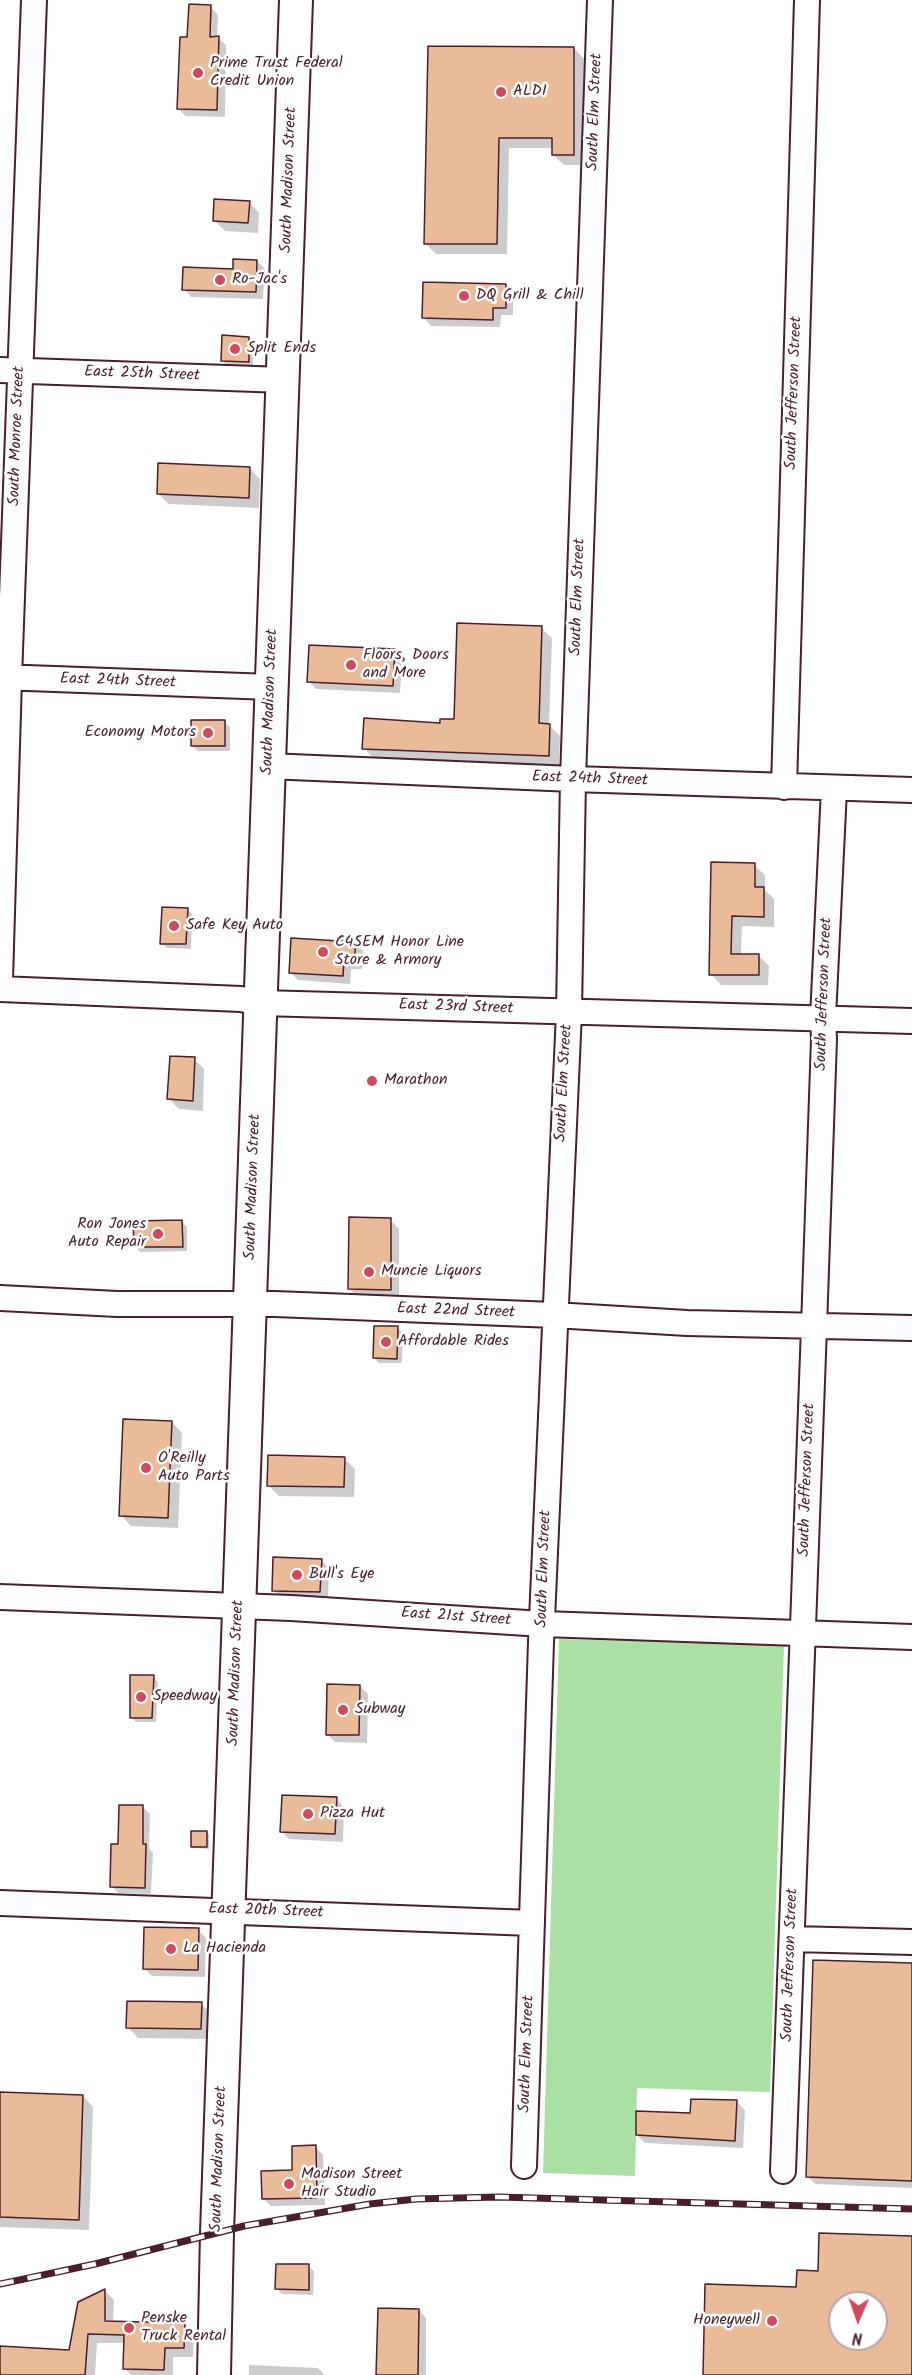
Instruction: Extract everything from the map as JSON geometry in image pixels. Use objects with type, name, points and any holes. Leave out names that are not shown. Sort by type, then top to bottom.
[{"type":"main road","name":"South Madison Street","points":[[214,2375],[228,1911],[296,0]]},
{"type":"street","name":"South Monroe Street","points":[[0,980],[10,370],[34,0]]},
{"type":"street","name":"South Elm Street","points":[[524,2166],[554,1315],[569,1012],[573,779],[600,0]]},
{"type":"street","name":"South Jefferson Street","points":[[784,787],[807,0]]},
{"type":"street","name":"East 25th Street","points":[[10,370],[284,380]]},
{"type":"street","name":"East 24th Street","points":[[4,677],[272,687]]},
{"type":"street","name":"East 24th Street","points":[[268,766],[834,789],[912,790]]},
{"type":"street","name":"South Jefferson Street","points":[[783,2171],[824,1051],[823,1018],[834,789]]},
{"type":"street","name":"East 23rd Street","points":[[0,989],[241,999],[261,1003],[912,1021]]},
{"type":"street","name":"East 22nd Street","points":[[0,1298],[117,1304],[249,1305],[554,1315],[687,1323],[912,1329]]},
{"type":"street","name":"East 21st Street","points":[[0,1597],[240,1606],[543,1624],[802,1631],[912,1637]]},
{"type":"street","name":"East 20th Street","points":[[0,1903],[532,1923]]},
{"type":"street","points":[[792,1939],[912,1942]]},
{"type":"green space","points":[[559,1639],[784,1645],[770,2092],[637,2088],[635,2176],[543,2173]]},
{"type":"building","name":"Prime Trust Federal Credit Union","points":[[189,4],[211,5],[210,37],[219,36],[217,110],[177,109],[180,37],[187,37]]},
{"type":"building","name":"ALDI","points":[[428,46],[574,47],[574,155],[552,155],[552,138],[499,138],[497,244],[424,244]]},
{"type":"building","points":[[214,199],[250,201],[248,223],[213,221]]},
{"type":"building","name":"Ro-Jac's","points":[[233,259],[257,260],[256,292],[182,290],[183,267],[233,269]]},
{"type":"building","name":"DQ Grill & Chill","points":[[423,282],[506,284],[506,308],[493,308],[493,320],[422,318]]},
{"type":"building","name":"Split Ends","points":[[222,335],[249,337],[249,362],[221,361]]},
{"type":"building","points":[[158,463],[250,467],[249,498],[157,494]]},
{"type":"building","points":[[457,623],[542,626],[539,723],[550,724],[549,756],[362,749],[364,718],[440,723],[440,719],[454,719]]},
{"type":"building","name":"Floors, Doors and More","points":[[309,645],[395,649],[393,686],[307,682]]},
{"type":"building","name":"Economy Motors","points":[[191,720],[225,720],[225,746],[191,746]]},
{"type":"building","points":[[711,862],[755,863],[755,887],[764,887],[764,917],[732,916],[731,954],[759,954],[759,975],[709,975]]},
{"type":"building","name":"Safe Key Auto","points":[[162,907],[188,908],[186,944],[160,944]]},
{"type":"building","name":"C4SEM Honor Line Store & Armory","points":[[291,938],[356,942],[354,962],[344,961],[343,976],[289,973]]},
{"type":"building","points":[[170,1056],[195,1057],[193,1101],[167,1099]]},
{"type":"building","points":[[349,1217],[391,1218],[391,1290],[348,1289]]},
{"type":"building","name":"Ron Jones Auto Repair","points":[[182,1220],[183,1247],[134,1247],[133,1221]]},
{"type":"building","name":"Affordable Rides","points":[[374,1326],[398,1326],[397,1359],[373,1358]]},
{"type":"building","name":"O'Reilly Auto Parts","points":[[123,1419],[172,1421],[168,1518],[119,1516]]},
{"type":"building","points":[[268,1455],[345,1457],[344,1487],[267,1486]]},
{"type":"building","name":"Bull's Eye","points":[[273,1557],[322,1559],[320,1592],[272,1591]]},
{"type":"building","name":"Speedway","points":[[130,1675],[154,1675],[152,1718],[130,1718]]},
{"type":"building","name":"Subway","points":[[327,1684],[360,1685],[359,1735],[326,1735]]},
{"type":"building","name":"Pizza Hut","points":[[282,1795],[337,1797],[335,1834],[280,1832]]},
{"type":"building","points":[[119,1805],[143,1805],[143,1844],[146,1844],[145,1888],[110,1887],[111,1844],[118,1844]]},
{"type":"building","points":[[191,1831],[207,1831],[207,1847],[191,1847]]},
{"type":"building","name":"La Hacienda","points":[[144,1927],[199,1928],[198,1970],[143,1969]]},
{"type":"building","points":[[813,1960],[912,1963],[912,2181],[806,2177]]},
{"type":"building","points":[[127,2001],[202,2002],[201,2029],[126,2028]]},
{"type":"building","points":[[0,2092],[83,2095],[79,2220],[0,2217]]},
{"type":"building","points":[[691,2099],[737,2100],[735,2141],[636,2135],[636,2111],[690,2113]]},
{"type":"building","name":"Madison Street Hair Studio","points":[[316,2145],[317,2198],[262,2199],[261,2171],[292,2170],[292,2146]]},
{"type":"building","name":"Honeywell","points":[[819,2233],[912,2236],[912,2375],[703,2375],[705,2284],[796,2287],[797,2270],[818,2271]]},
{"type":"building","points":[[276,2264],[309,2264],[309,2290],[275,2289]]},
{"type":"building","name":"Penske Truck Rental","points":[[105,2289],[105,2321],[185,2323],[184,2348],[165,2348],[164,2370],[123,2369],[124,2335],[88,2334],[85,2375],[0,2375],[0,2346],[69,2350],[78,2302]]},
{"type":"building","points":[[378,2308],[419,2309],[418,2375],[376,2375]]},
{"type":"railway","points":[[0,2284],[95,2264],[244,2226],[370,2204],[416,2199],[499,2197],[912,2209]]},
{"type":"place","name":"Prime Trust Federal Credit Union","points":[[198,73]]},
{"type":"place","name":"ALDI","points":[[501,92]]},
{"type":"place","name":"Ro-Jac's","points":[[220,280]]},
{"type":"place","name":"DQ Grill & Chill","points":[[464,296]]},
{"type":"place","name":"Split Ends","points":[[235,349]]},
{"type":"place","name":"Floors, Doors and More","points":[[351,665]]},
{"type":"place","name":"Economy Motors","points":[[208,733]]},
{"type":"place","name":"Safe Key Auto","points":[[174,926]]},
{"type":"place","name":"C4SEM Honor Line Store & Armory","points":[[323,952]]},
{"type":"place","name":"Marathon","points":[[372,1081]]},
{"type":"place","name":"Ron Jones Auto Repair","points":[[158,1234]]},
{"type":"place","name":"Muncie Liquors","points":[[369,1272]]},
{"type":"place","name":"Affordable Rides","points":[[386,1342]]},
{"type":"place","name":"O'Reilly Auto Parts","points":[[146,1468]]},
{"type":"place","name":"Bull's Eye","points":[[297,1575]]},
{"type":"place","name":"Speedway","points":[[141,1697]]},
{"type":"place","name":"Subway","points":[[343,1710]]},
{"type":"place","name":"Pizza Hut","points":[[308,1814]]},
{"type":"place","name":"La Hacienda","points":[[171,1949]]},
{"type":"place","name":"Madison Street Hair Studio","points":[[289,2184]]},
{"type":"place","name":"Honeywell","points":[[772,2321]]},
{"type":"place","name":"Penske Truck Rental","points":[[129,2328]]}]
